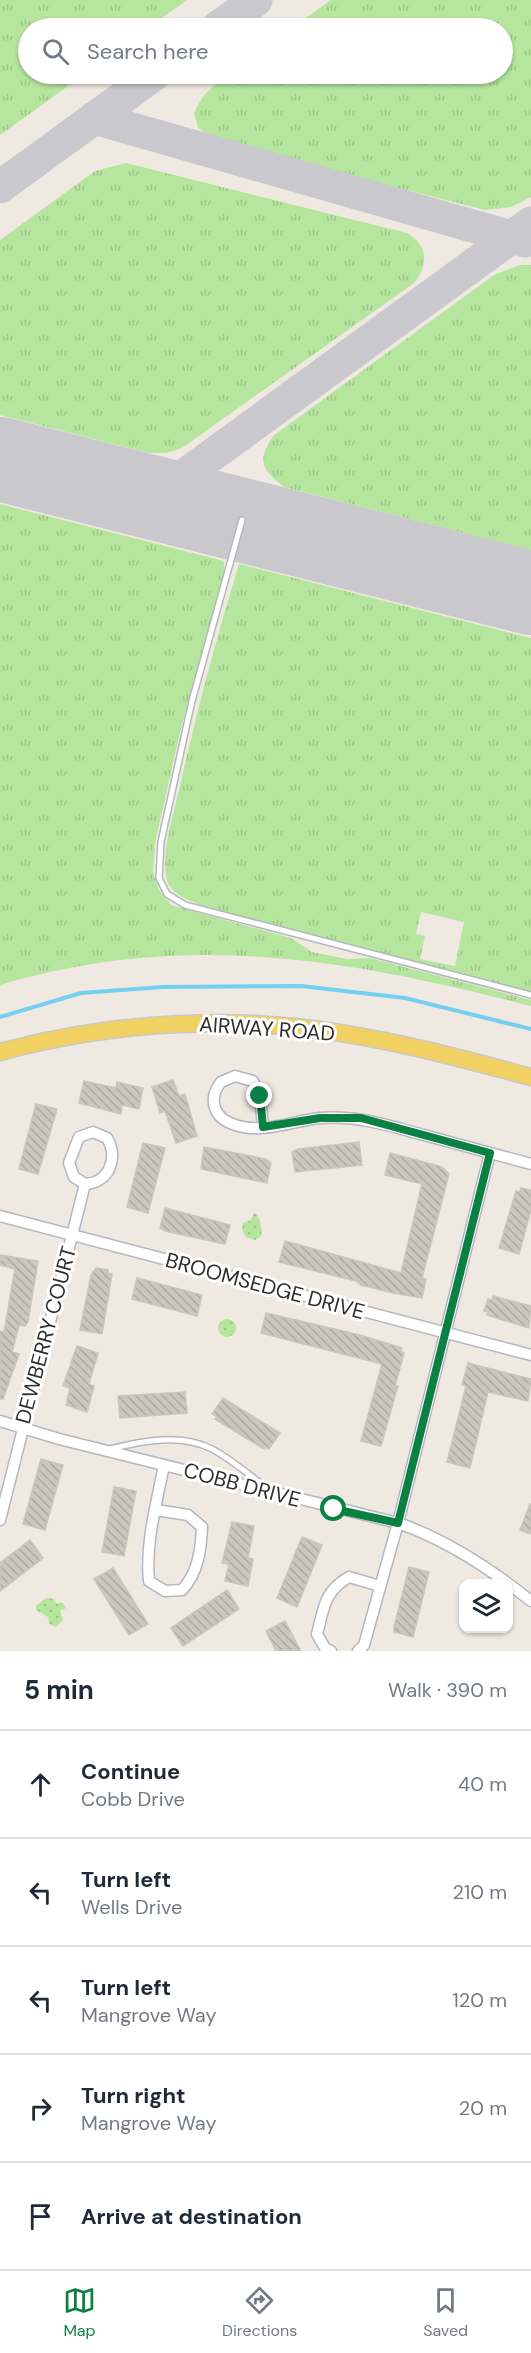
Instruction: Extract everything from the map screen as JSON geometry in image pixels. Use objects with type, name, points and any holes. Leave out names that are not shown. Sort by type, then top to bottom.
[{"type":"main road","name":"AIRWAY ROAD","points":[[0,1052],[84,1034],[192,1023],[239,1023],[358,1036],[531,1077]]},
{"type":"street","points":[[263,1127],[260,1096],[253,1081],[235,1076],[221,1082],[214,1095],[213,1105],[222,1119],[233,1124],[263,1127],[320,1118],[361,1118],[531,1164]]},
{"type":"street","points":[[86,1133],[100,1133],[111,1144],[111,1162],[106,1175],[100,1180],[85,1184],[79,1182],[71,1170],[71,1154],[79,1137],[86,1133]]},
{"type":"street","points":[[358,1651],[364,1645],[398,1523],[490,1153]]},
{"type":"street","name":"DEWBERRY COURT","points":[[0,1520],[4,1485],[53,1317],[85,1184]]},
{"type":"street","name":"BROOMSEDGE DRIVE","points":[[0,1216],[531,1355]]},
{"type":"street","name":"COBB DRIVE","points":[[0,1421],[275,1494],[398,1523],[437,1541],[530,1599]]},
{"type":"street","points":[[156,1510],[188,1515],[202,1527],[201,1545],[192,1580],[182,1590],[165,1591],[149,1581],[147,1562],[156,1510],[164,1465]]},
{"type":"street","points":[[331,1651],[325,1648],[317,1634],[325,1602],[334,1586],[349,1577],[380,1586]]},
{"type":"lane","points":[[243,520],[192,701],[161,842],[159,878],[167,894],[185,905],[531,995]]},
{"type":"lane","points":[[105,1450],[145,1441],[182,1441],[211,1449],[275,1494]]},
{"type":"green space","points":[[0,0],[187,0],[162,18],[18,18],[18,84],[71,84],[0,135]]},
{"type":"green space","points":[[331,0],[531,0],[531,197],[511,207],[485,210],[211,140],[198,127],[194,114],[200,101],[216,84],[513,84],[513,18],[306,18]]},
{"type":"green space","points":[[126,163],[407,233],[419,243],[422,249],[424,262],[422,269],[414,283],[182,448],[166,453],[149,453],[0,415],[0,240],[95,171]]},
{"type":"green space","points":[[520,265],[531,265],[531,550],[284,487],[270,475],[263,458],[273,436],[494,275]]},
{"type":"green space","points":[[0,504],[224,561],[224,576],[181,728],[155,843],[153,872],[159,890],[171,905],[291,938],[312,952],[347,959],[370,958],[531,1000],[531,1006],[397,975],[332,964],[267,957],[201,955],[135,958],[68,968],[0,985]]},
{"type":"green space","points":[[239,564],[531,638],[531,992],[203,906],[180,896],[171,887],[165,866],[169,833],[199,705]],"holes":[[[421,912],[464,922],[455,966],[420,959],[425,936],[416,934]]]},
{"type":"green space","points":[[254,1213],[262,1230],[261,1236],[255,1240],[246,1237],[242,1230],[243,1223],[251,1220]]},
{"type":"green space","points":[[227,1319],[233,1322],[236,1328],[233,1334],[227,1337],[221,1334],[218,1328],[221,1322]]},
{"type":"green space","points":[[46,1598],[54,1599],[57,1604],[62,1602],[66,1608],[60,1611],[63,1620],[56,1627],[49,1624],[48,1617],[36,1610],[36,1606]]},
{"type":"building","points":[[173,1080],[179,1096],[185,1094],[197,1136],[176,1143],[165,1111],[160,1113],[152,1087]]},
{"type":"building","points":[[84,1081],[116,1088],[117,1082],[143,1088],[139,1109],[122,1105],[121,1114],[79,1103]]},
{"type":"building","points":[[36,1104],[57,1109],[38,1174],[19,1169]]},
{"type":"building","points":[[359,1142],[362,1165],[295,1172],[292,1152],[298,1149]]},
{"type":"building","points":[[143,1143],[165,1148],[148,1213],[127,1207]]},
{"type":"building","points":[[204,1147],[266,1159],[271,1163],[267,1183],[201,1169]]},
{"type":"building","points":[[390,1153],[442,1167],[449,1174],[422,1278],[426,1279],[422,1298],[361,1285],[356,1281],[279,1262],[285,1241],[401,1273],[422,1184],[385,1175]]},
{"type":"building","points":[[521,1188],[531,1190],[531,1210],[519,1254],[499,1248],[516,1191],[520,1192]]},
{"type":"building","points":[[165,1208],[230,1225],[225,1244],[160,1228]]},
{"type":"building","points":[[0,1255],[38,1261],[28,1322],[25,1326],[19,1325],[12,1352],[19,1354],[3,1399],[0,1399],[0,1331],[4,1332],[15,1269],[0,1265]]},
{"type":"building","points":[[96,1268],[108,1270],[108,1274],[112,1274],[102,1334],[80,1330],[91,1275]]},
{"type":"building","points":[[137,1278],[202,1295],[197,1316],[132,1299]]},
{"type":"building","points":[[493,1296],[531,1306],[529,1328],[487,1315],[488,1312],[484,1311],[488,1299],[492,1300]]},
{"type":"building","points":[[266,1313],[360,1335],[402,1348],[401,1352],[404,1353],[395,1386],[398,1386],[381,1446],[361,1441],[382,1364],[261,1333]]},
{"type":"building","points":[[77,1346],[98,1353],[89,1384],[94,1386],[87,1412],[66,1405],[70,1388],[63,1386]]},
{"type":"building","points":[[468,1363],[531,1379],[528,1401],[488,1392],[470,1468],[447,1462],[466,1386],[462,1385]]},
{"type":"building","points":[[185,1392],[187,1413],[120,1418],[118,1396]]},
{"type":"building","points":[[223,1398],[280,1433],[269,1449],[265,1447],[264,1449],[215,1419],[217,1417],[212,1414]]},
{"type":"building","points":[[41,1459],[63,1465],[45,1530],[23,1524]]},
{"type":"building","points":[[114,1487],[136,1491],[124,1556],[102,1552]]},
{"type":"building","points":[[531,1504],[531,1534],[520,1530]]},
{"type":"building","points":[[232,1522],[254,1526],[248,1558],[253,1559],[248,1586],[225,1581],[229,1564],[222,1563]]},
{"type":"building","points":[[302,1537],[322,1545],[297,1607],[277,1598]]},
{"type":"building","points":[[30,1540],[43,1558],[0,1591],[0,1563]]},
{"type":"building","points":[[409,1567],[429,1572],[413,1637],[394,1632]]},
{"type":"building","points":[[113,1568],[148,1624],[129,1635],[94,1579]]},
{"type":"building","points":[[227,1590],[239,1609],[183,1646],[171,1628]]},
{"type":"building","points":[[285,1621],[301,1651],[276,1651],[266,1631]]},
{"type":"waterway","points":[[0,1017],[81,993],[163,987],[301,986],[405,998],[531,1029]]},
{"type":"taxiway","points":[[231,18],[256,0]]},
{"type":"taxiway","points":[[0,187],[141,84]]},
{"type":"taxiway","points":[[94,118],[525,241]]},
{"type":"taxiway","points":[[153,498],[531,223]]},
{"type":"runway","points":[[0,459],[531,593]]},
{"type":"route","points":[[260,1096],[263,1127],[276,1127],[320,1118],[361,1118],[490,1153],[398,1523],[334,1509]]}]
